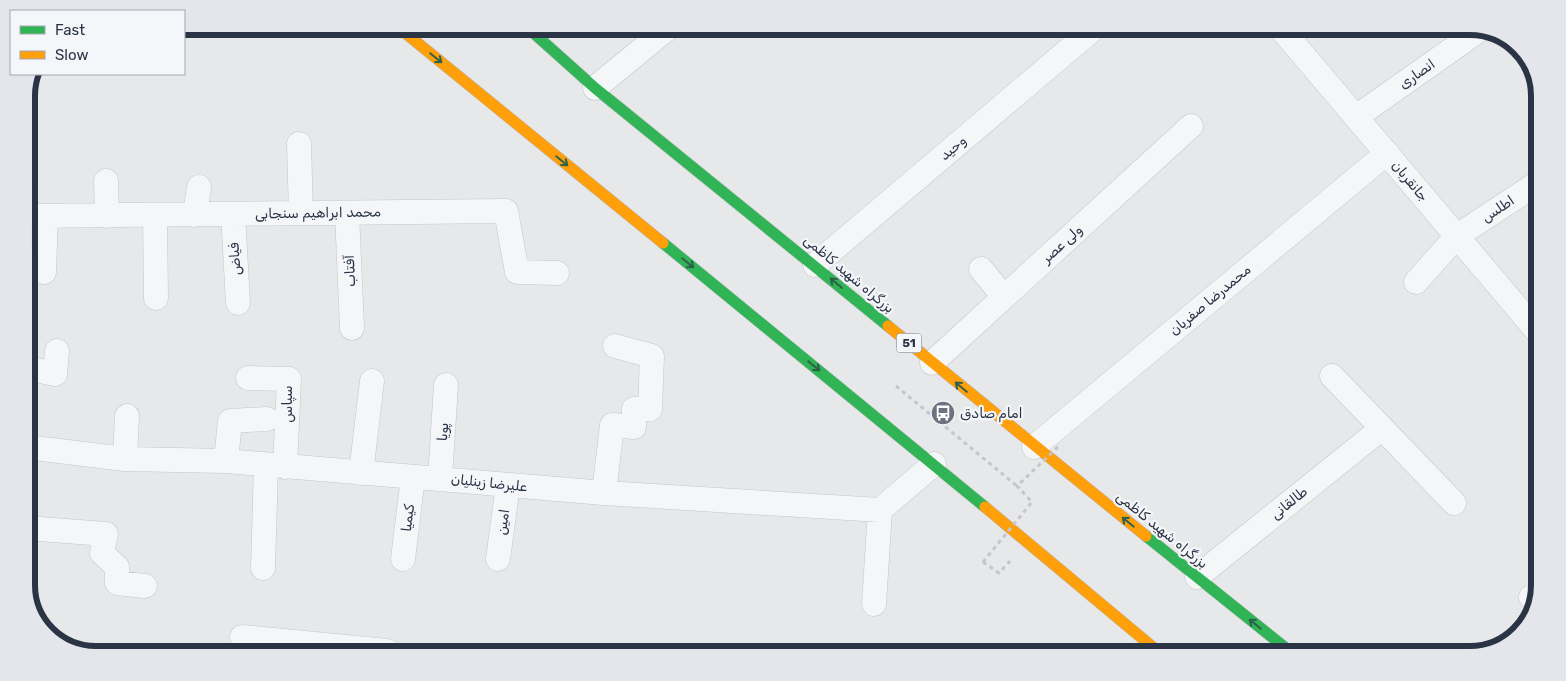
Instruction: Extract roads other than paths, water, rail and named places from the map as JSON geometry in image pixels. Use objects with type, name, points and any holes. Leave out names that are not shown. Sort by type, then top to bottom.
[{"type":"highway","points":[[408,35],[934,464],[1151,646]]},
{"type":"highway","name":"بزرگراه شهید کاظمی","points":[[536,35],[595,88],[815,265],[1034,447],[1283,646]]},
{"type":"street","points":[[595,88],[659,35]]},
{"type":"street","name":"وحید","points":[[815,265],[1086,35]]},
{"type":"street","name":"جانقربان","points":[[1286,35],[1531,324]]},
{"type":"street","name":"انصاری","points":[[1356,117],[1472,35]]},
{"type":"street","name":"ولی عصر","points":[[932,363],[1191,126]]},
{"type":"street","points":[[299,144],[301,213]]},
{"type":"street","name":"محمدرضا صفریان","points":[[1034,447],[1387,153]]},
{"type":"street","points":[[106,181],[107,216]]},
{"type":"street","points":[[195,215],[199,187]]},
{"type":"street","name":"اطلس","points":[[1416,282],[1457,236],[1531,187]]},
{"type":"street","name":"محمد ابراهیم سنجابی","points":[[36,216],[506,211],[517,272],[557,273]]},
{"type":"street","name":"آفتاب","points":[[347,213],[352,328]]},
{"type":"street","name":"فیاض","points":[[233,214],[238,303]]},
{"type":"street","points":[[155,215],[156,298]]},
{"type":"street","points":[[36,216],[44,272]]},
{"type":"street","points":[[981,269],[1004,297]]},
{"type":"street","points":[[604,493],[612,425],[634,427],[634,409],[650,409],[652,356],[615,346]]},
{"type":"street","points":[[35,370],[55,374],[57,351]]},
{"type":"street","points":[[1332,376],[1454,503]]},
{"type":"street","name":"سپاس","points":[[248,378],[289,379],[275,466]]},
{"type":"street","points":[[361,473],[372,381]]},
{"type":"street","name":"پویا","points":[[440,478],[446,385]]},
{"type":"street","points":[[125,459],[127,416]]},
{"type":"street","points":[[226,461],[230,421],[267,419]]},
{"type":"street","name":"طالقانی","points":[[1197,577],[1382,429]]},
{"type":"street","name":"علیرضا زینلیان","points":[[35,448],[125,459],[226,461],[440,478],[508,486],[880,510]]},
{"type":"street","points":[[874,604],[880,510],[934,464]]},
{"type":"street","points":[[263,568],[275,466]]},
{"type":"street","name":"کیمیا","points":[[403,559],[413,477]]},
{"type":"street","name":"امین","points":[[498,559],[508,486]]},
{"type":"street","points":[[35,529],[106,534],[102,553],[117,567],[117,583],[145,586]]},
{"type":"street","points":[[242,637],[312,646]]},
{"type":"place","name":"امام صادق","points":[[943,413]]}]
